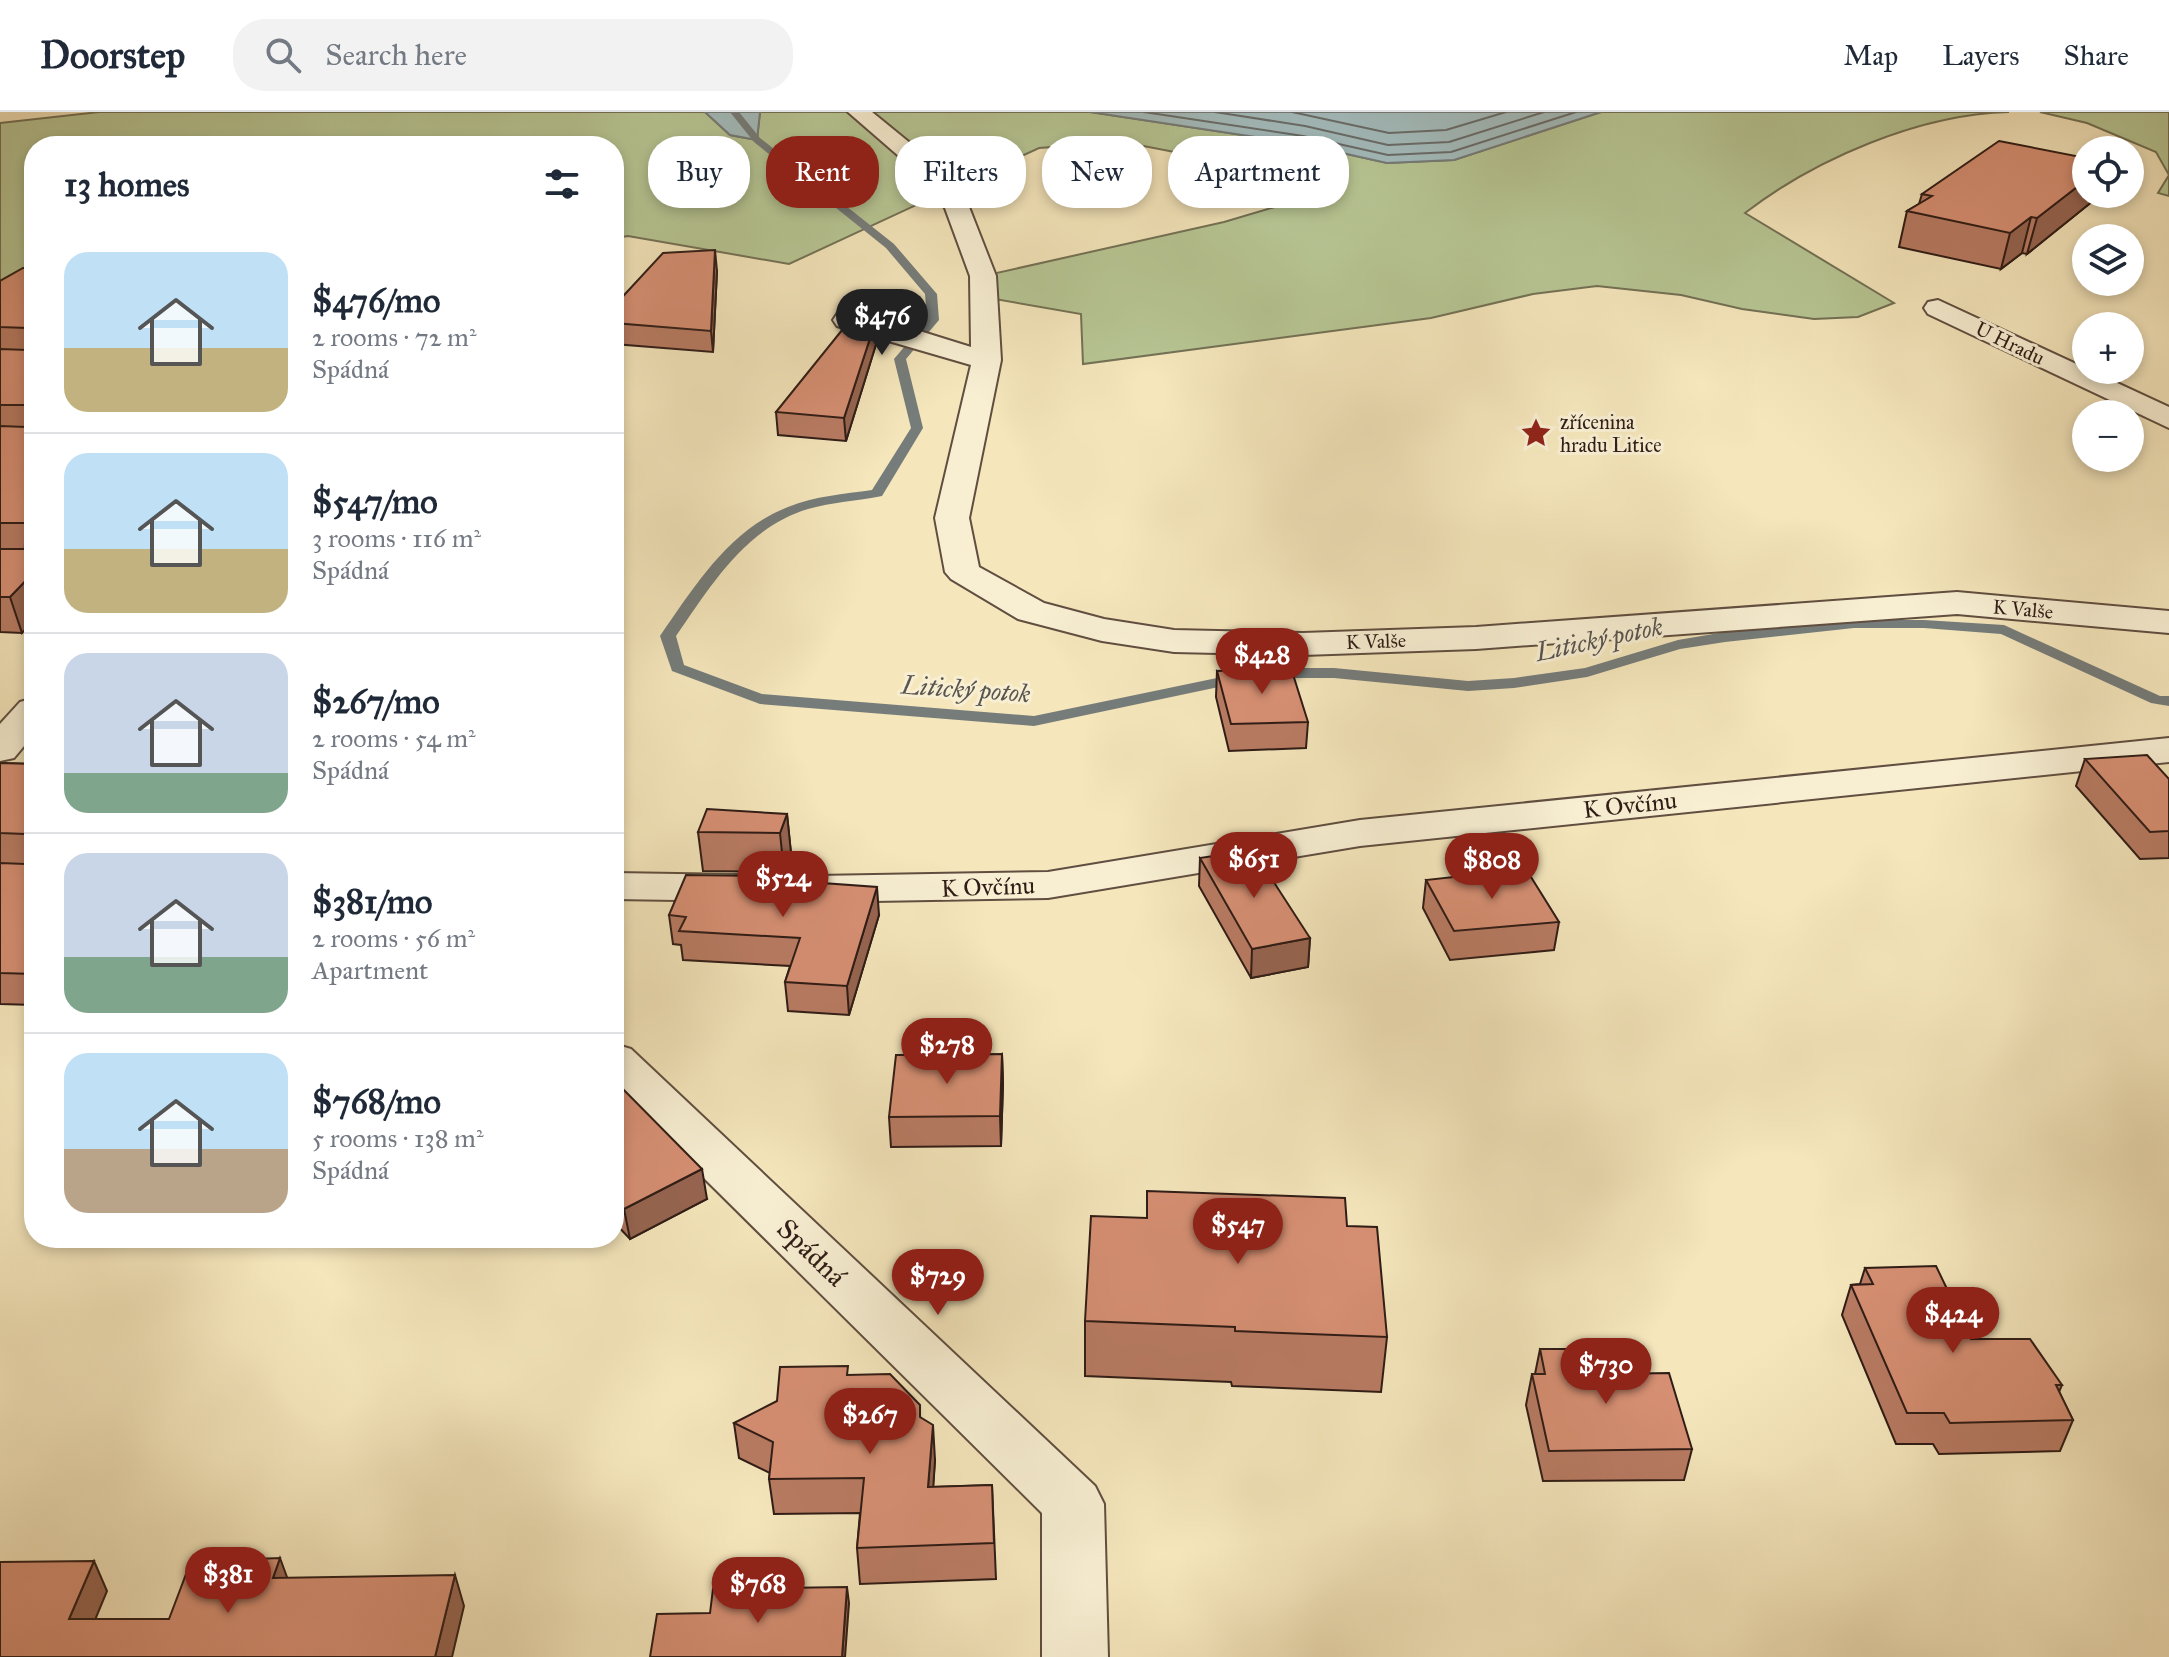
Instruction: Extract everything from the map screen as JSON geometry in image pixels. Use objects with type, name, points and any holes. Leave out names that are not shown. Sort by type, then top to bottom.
[{"type":"street","name":"K Valše","points":[[859,112],[924,166],[957,207],[983,276],[986,360],[969,451],[952,518],[963,572],[1031,611],[1102,630],[1174,641],[1319,644],[1492,637],[1957,603],[2169,622]]},
{"type":"street","name":"U Hradu","points":[[1938,308],[2169,419]]},
{"type":"street","points":[[849,317],[847,320],[986,360]]},
{"type":"street","points":[[0,749],[24,721]]},
{"type":"street","name":"K Ovčínu","points":[[624,886],[902,890],[1048,885],[1360,833],[2169,750]]},
{"type":"street","points":[[0,757],[24,758]]},
{"type":"street","name":"Spádná","points":[[624,1070],[1073,1504],[1075,1657]]},
{"type":"green space","points":[[99,112],[705,112],[730,135],[735,136],[648,136],[648,208],[750,208],[750,139],[757,140],[760,112],[1090,112],[1249,136],[1168,136],[1168,151],[1152,148],[1152,136],[1042,136],[1042,148],[1026,154],[1026,136],[895,136],[895,208],[910,208],[789,264],[624,237],[624,136],[24,136],[24,285],[0,286],[0,123]]},
{"type":"green space","points":[[1601,112],[2009,112],[1940,121],[1870,143],[1803,175],[1745,213],[1894,303],[1858,317],[1814,319],[1742,309],[1681,295],[1597,286],[1533,294],[1431,318],[1083,364],[1081,314],[983,297],[983,276],[1224,222],[1271,208],[1349,208],[1349,155],[1387,163],[1454,160]]},
{"type":"green space","points":[[2040,112],[2169,112],[2169,175],[2156,152],[2144,147],[2144,136],[2118,136],[2087,123]]},
{"type":"green space","points":[[2169,175],[2169,196],[2158,193]]},
{"type":"water","points":[[705,112],[760,112],[757,140],[750,136],[730,135]]},
{"type":"water","points":[[1090,112],[1601,112],[1454,160],[1387,163],[1349,155],[1349,136],[1249,136]]},
{"type":"building","points":[[1999,141],[2072,155],[2072,191],[2037,218],[2031,217],[2010,233],[1907,211],[1932,196],[1922,194]]},
{"type":"building","points":[[715,250],[711,331],[624,324],[624,295],[663,253]]},
{"type":"building","points":[[24,268],[24,328],[0,327],[0,281]]},
{"type":"building","points":[[855,314],[876,320],[844,418],[776,412]]},
{"type":"building","points":[[0,349],[24,350],[24,405],[0,405]]},
{"type":"building","points":[[0,426],[24,427],[24,523],[0,523]]},
{"type":"building","points":[[0,549],[24,549],[24,582],[10,597],[0,597]]},
{"type":"building","points":[[1291,668],[1308,722],[1231,724],[1217,671]]},
{"type":"building","points":[[2147,755],[2169,779],[2169,831],[2150,832],[2085,759]]},
{"type":"building","points":[[0,763],[24,764],[24,834],[0,833]]},
{"type":"building","points":[[707,809],[787,814],[780,833],[698,832]]},
{"type":"building","points":[[1253,850],[1310,938],[1252,949],[1200,858]]},
{"type":"building","points":[[0,863],[24,864],[24,974],[0,973]]},
{"type":"building","points":[[1526,869],[1559,922],[1454,931],[1426,880]]},
{"type":"building","points":[[686,875],[768,876],[767,879],[877,887],[847,986],[785,982],[800,938],[679,931],[686,917],[669,915]]},
{"type":"building","points":[[1002,1054],[1000,1116],[889,1117],[896,1055]]},
{"type":"building","points":[[624,1090],[702,1169],[624,1209]]},
{"type":"building","points":[[1147,1191],[1345,1198],[1347,1226],[1377,1227],[1387,1337],[1085,1321],[1091,1216],[1147,1218]]},
{"type":"building","points":[[1936,1266],[1971,1339],[2030,1339],[2062,1385],[2056,1385],[2073,1420],[1950,1423],[1944,1413],[1907,1413],[1851,1285],[1873,1284],[1865,1268]]},
{"type":"building","points":[[1540,1349],[1604,1349],[1611,1374],[1669,1373],[1692,1449],[1549,1451],[1532,1374],[1545,1374]]},
{"type":"building","points":[[848,1366],[847,1375],[890,1374],[920,1405],[920,1417],[933,1425],[928,1487],[992,1485],[994,1543],[857,1548],[864,1478],[769,1479],[773,1442],[734,1423],[777,1401],[780,1367]]},
{"type":"building","points":[[280,1558],[273,1578],[455,1575],[435,1657],[0,1657],[0,1562],[94,1561],[69,1619],[169,1619],[191,1561]]},
{"type":"building","points":[[847,1587],[842,1657],[650,1657],[657,1614],[710,1613],[713,1589]]},
{"type":"waterway","name":"Litický potok","points":[[734,112],[757,140],[890,246],[931,294],[933,320],[900,359],[917,428],[877,493],[792,510],[753,532],[721,563],[668,636],[677,668],[760,699],[1034,721],[1241,678]]},
{"type":"waterway","name":"Litický potok","points":[[1270,673],[1334,673],[1468,686],[1514,683],[1587,672],[1678,645],[1725,637],[1854,624],[1924,624],[2004,630],[2157,700],[2169,701]]},
{"type":"place","name":"zřícenina hradu Litice","points":[[1536,433]]}]
